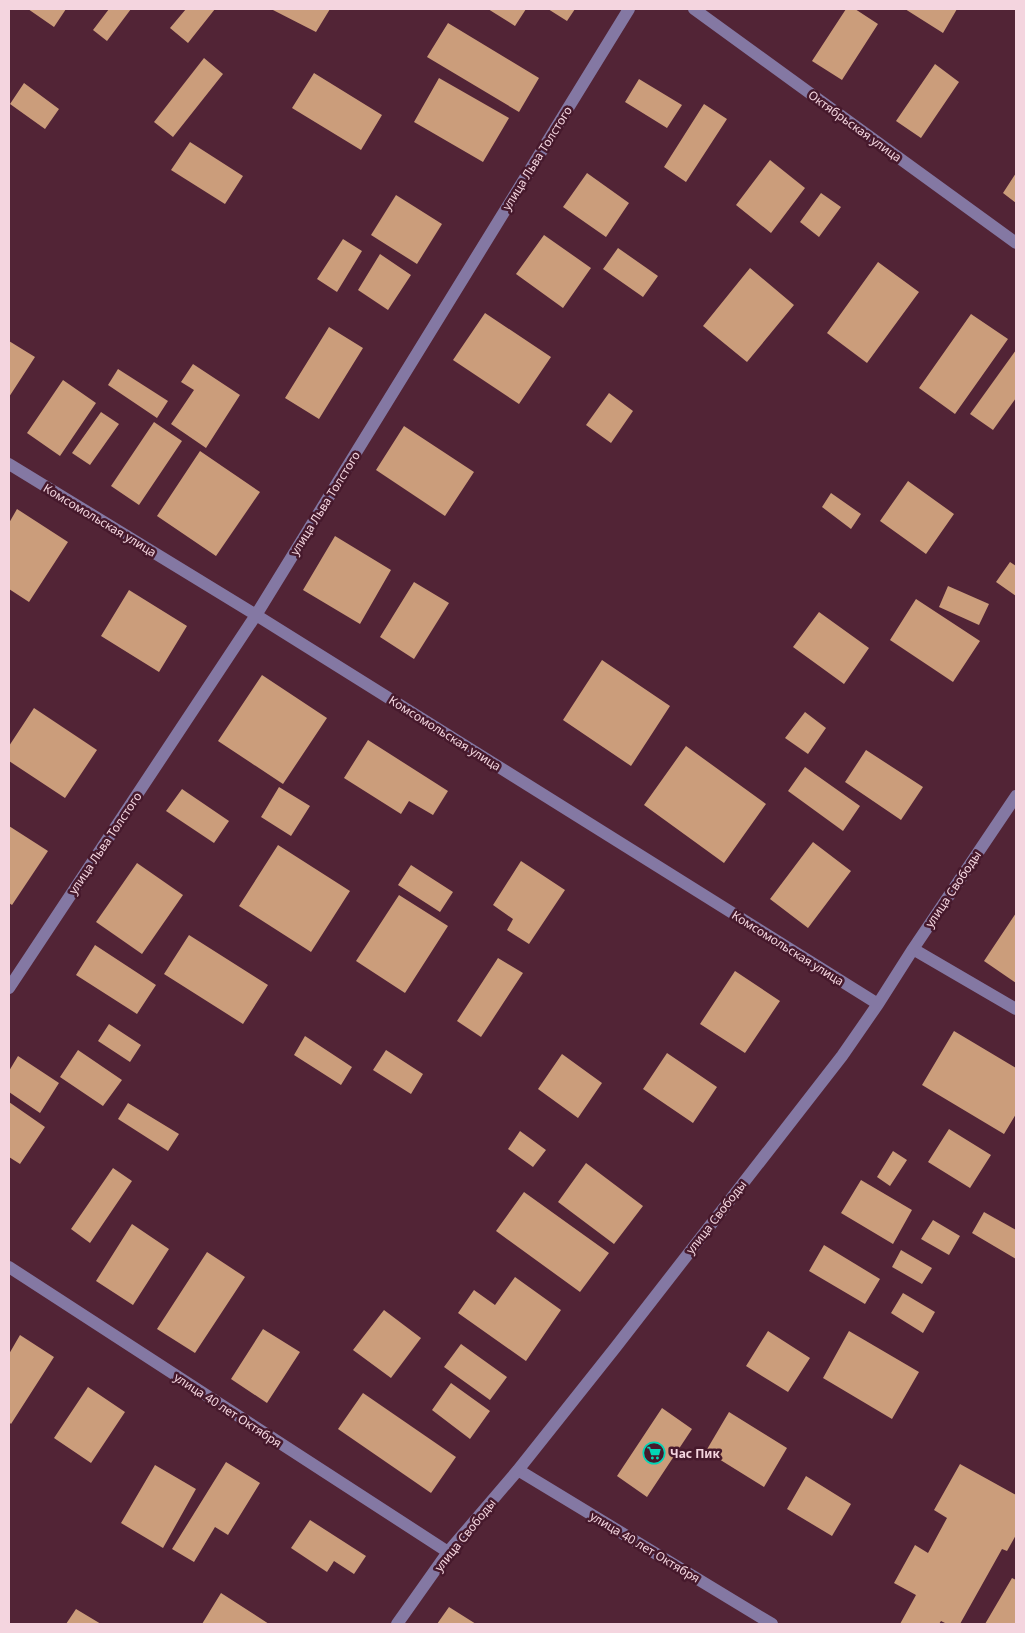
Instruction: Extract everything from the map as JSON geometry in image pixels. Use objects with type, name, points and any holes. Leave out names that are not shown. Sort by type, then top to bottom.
[{"type":"street","name":"улица Льва Толстого","points":[[9,988],[256,615],[629,9]]},
{"type":"street","name":"Октябрьская улица","points":[[694,9],[1016,243]]},
{"type":"street","name":"Комсомольская улица","points":[[9,464],[256,615],[878,1004]]},
{"type":"street","name":"улица Свободы","points":[[397,1624],[448,1552],[518,1470],[615,1348],[842,1056],[1016,796]]},
{"type":"street","points":[[913,949],[1016,1009]]},
{"type":"street","name":"улица 40 лет Октября","points":[[9,1267],[448,1552]]},
{"type":"street","name":"улица 40 лет Октября","points":[[518,1470],[772,1624]]},
{"type":"building","points":[[28,9],[66,9],[54,27]]},
{"type":"building","points":[[109,9],[131,9],[107,41],[93,30]]},
{"type":"building","points":[[186,9],[215,9],[188,43],[170,28]]},
{"type":"building","points":[[271,9],[330,9],[316,32]]},
{"type":"building","points":[[488,9],[526,9],[515,26]]},
{"type":"building","points":[[548,9],[575,9],[567,21]]},
{"type":"building","points":[[846,9],[855,9],[878,24],[842,80],[812,61]]},
{"type":"building","points":[[905,9],[957,9],[943,33]]},
{"type":"building","points":[[448,23],[539,78],[519,112],[427,57]]},
{"type":"building","points":[[204,58],[223,74],[173,137],[154,122]]},
{"type":"building","points":[[935,64],[959,82],[921,138],[896,121]]},
{"type":"building","points":[[314,73],[382,115],[361,150],[292,108]]},
{"type":"building","points":[[439,78],[509,118],[483,162],[414,122]]},
{"type":"building","points":[[639,79],[682,105],[667,128],[625,102]]},
{"type":"building","points":[[24,83],[59,109],[45,129],[10,104]]},
{"type":"building","points":[[704,104],[727,119],[686,182],[664,167]]},
{"type":"building","points":[[190,142],[243,176],[225,204],[171,170]]},
{"type":"building","points":[[770,160],[805,188],[771,233],[736,205]]},
{"type":"building","points":[[587,173],[629,203],[606,237],[563,207]]},
{"type":"building","points":[[1016,173],[1016,203],[1003,193]]},
{"type":"building","points":[[821,193],[841,207],[819,237],[800,222]]},
{"type":"building","points":[[396,195],[442,224],[417,264],[371,235]]},
{"type":"building","points":[[544,235],[591,268],[563,308],[516,274]]},
{"type":"building","points":[[343,239],[362,251],[337,292],[317,279]]},
{"type":"building","points":[[618,248],[658,276],[643,297],[603,269]]},
{"type":"building","points":[[380,254],[411,275],[388,310],[358,290]]},
{"type":"building","points":[[878,262],[919,292],[867,363],[827,333]]},
{"type":"building","points":[[750,268],[794,305],[747,362],[703,326]]},
{"type":"building","points":[[485,313],[551,357],[519,404],[453,360]]},
{"type":"building","points":[[971,314],[1008,339],[955,414],[919,388]]},
{"type":"building","points":[[329,327],[363,348],[319,419],[285,398]]},
{"type":"building","points":[[9,341],[35,357],[9,397]]},
{"type":"building","points":[[1016,350],[1016,398],[993,430],[970,414]]},
{"type":"building","points":[[193,364],[240,395],[206,448],[171,424],[194,390],[181,382]]},
{"type":"building","points":[[118,369],[168,401],[157,418],[108,385]]},
{"type":"building","points":[[63,380],[96,403],[60,456],[27,433]]},
{"type":"building","points":[[609,393],[633,411],[611,443],[586,425]]},
{"type":"building","points":[[101,412],[119,424],[90,465],[72,453]]},
{"type":"building","points":[[154,422],[182,441],[139,505],[111,486]]},
{"type":"building","points":[[404,426],[474,472],[445,516],[376,470]]},
{"type":"building","points":[[200,451],[260,492],[216,556],[157,516]]},
{"type":"building","points":[[908,481],[954,514],[926,554],[880,521]]},
{"type":"building","points":[[831,493],[861,514],[851,529],[822,507]]},
{"type":"building","points":[[17,509],[68,542],[29,602],[9,589],[9,523]]},
{"type":"building","points":[[335,536],[391,570],[360,624],[303,590]]},
{"type":"building","points":[[1010,562],[1016,566],[1016,596],[996,582]]},
{"type":"building","points":[[414,582],[449,603],[414,659],[380,637]]},
{"type":"building","points":[[948,586],[989,604],[979,625],[939,607]]},
{"type":"building","points":[[129,590],[187,626],[159,672],[101,636]]},
{"type":"building","points":[[916,599],[980,641],[953,682],[890,640]]},
{"type":"building","points":[[819,612],[869,648],[844,684],[793,647]]},
{"type":"building","points":[[602,660],[670,706],[631,766],[563,720]]},
{"type":"building","points":[[262,675],[327,718],[283,784],[218,741]]},
{"type":"building","points":[[34,708],[97,750],[65,798],[9,761],[9,746]]},
{"type":"building","points":[[805,712],[826,728],[808,754],[785,738]]},
{"type":"building","points":[[368,740],[448,791],[433,815],[409,801],[401,814],[344,778]]},
{"type":"building","points":[[686,746],[766,804],[724,863],[644,805]]},
{"type":"building","points":[[866,750],[923,787],[901,820],[845,782]]},
{"type":"building","points":[[805,767],[860,806],[843,831],[788,791]]},
{"type":"building","points":[[279,787],[310,806],[291,836],[261,817]]},
{"type":"building","points":[[182,789],[229,821],[214,843],[166,811]]},
{"type":"building","points":[[9,826],[48,851],[12,905],[9,903]]},
{"type":"building","points":[[813,842],[851,871],[808,928],[770,899]]},
{"type":"building","points":[[278,845],[350,891],[311,952],[239,906]]},
{"type":"building","points":[[521,861],[565,890],[529,944],[507,930],[513,919],[493,905]]},
{"type":"building","points":[[137,863],[183,895],[142,954],[96,922]]},
{"type":"building","points":[[411,865],[453,892],[440,912],[398,885]]},
{"type":"building","points":[[399,895],[448,926],[405,993],[356,961]]},
{"type":"building","points":[[1016,913],[1016,983],[984,961]]},
{"type":"building","points":[[189,935],[268,985],[243,1024],[164,974]]},
{"type":"building","points":[[95,945],[156,985],[137,1014],[76,975]]},
{"type":"building","points":[[498,958],[523,973],[481,1037],[457,1021]]},
{"type":"building","points":[[735,971],[780,1001],[745,1053],[700,1024]]},
{"type":"building","points":[[109,1024],[141,1045],[130,1062],[98,1041]]},
{"type":"building","points":[[954,1031],[1016,1068],[1016,1114],[1004,1134],[922,1085]]},
{"type":"building","points":[[305,1036],[352,1067],[341,1085],[294,1055]]},
{"type":"building","points":[[78,1050],[122,1080],[103,1106],[60,1077]]},
{"type":"building","points":[[386,1050],[423,1074],[411,1094],[373,1070]]},
{"type":"building","points":[[667,1053],[717,1087],[693,1123],[643,1089]]},
{"type":"building","points":[[562,1054],[602,1083],[578,1118],[538,1089]]},
{"type":"building","points":[[18,1056],[59,1083],[40,1113],[9,1092],[9,1071]]},
{"type":"building","points":[[9,1102],[45,1127],[20,1164],[9,1157]]},
{"type":"building","points":[[128,1103],[179,1134],[168,1151],[118,1119]]},
{"type":"building","points":[[949,1129],[991,1155],[970,1188],[928,1162]]},
{"type":"building","points":[[520,1131],[546,1150],[533,1167],[508,1149]]},
{"type":"building","points":[[893,1151],[907,1160],[890,1186],[877,1177]]},
{"type":"building","points":[[586,1163],[643,1206],[614,1244],[558,1202]]},
{"type":"building","points":[[113,1168],[132,1181],[90,1243],[71,1229]]},
{"type":"building","points":[[861,1180],[912,1210],[893,1244],[841,1213]]},
{"type":"building","points":[[524,1192],[609,1253],[580,1292],[496,1231]]},
{"type":"building","points":[[984,1212],[1016,1230],[1016,1259],[972,1233]]},
{"type":"building","points":[[933,1220],[960,1236],[949,1255],[921,1239]]},
{"type":"building","points":[[132,1224],[169,1249],[133,1305],[96,1281]]},
{"type":"building","points":[[824,1245],[880,1279],[865,1304],[809,1271]]},
{"type":"building","points":[[901,1250],[932,1268],[922,1284],[892,1267]]},
{"type":"building","points":[[207,1252],[245,1277],[195,1353],[157,1329]]},
{"type":"building","points":[[515,1277],[561,1310],[526,1361],[458,1313],[474,1290],[495,1305]]},
{"type":"building","points":[[903,1293],[935,1312],[923,1333],[891,1313]]},
{"type":"building","points":[[384,1310],[421,1338],[391,1378],[353,1350]]},
{"type":"building","points":[[263,1329],[300,1352],[267,1403],[231,1379]]},
{"type":"building","points":[[768,1331],[810,1358],[788,1392],[746,1366]]},
{"type":"building","points":[[849,1331],[919,1372],[892,1419],[823,1378]]},
{"type":"building","points":[[20,1335],[54,1357],[11,1424],[9,1422],[9,1354]]},
{"type":"building","points":[[461,1344],[507,1377],[490,1400],[444,1367]]},
{"type":"building","points":[[451,1383],[490,1411],[470,1439],[432,1410]]},
{"type":"building","points":[[88,1387],[125,1412],[91,1463],[54,1438]]},
{"type":"building","points":[[363,1393],[456,1457],[431,1493],[338,1429]]},
{"type":"building","name":"Час Пик","points":[[662,1408],[692,1429],[647,1497],[617,1476]]},
{"type":"building","points":[[729,1412],[787,1448],[764,1487],[706,1451]]},
{"type":"building","points":[[226,1462],[260,1483],[228,1535],[215,1527],[194,1562],[172,1549]]},
{"type":"building","points":[[960,1464],[1016,1495],[1016,1535],[1007,1551],[1002,1549],[960,1624],[947,1624],[941,1621],[939,1624],[900,1624],[916,1595],[894,1583],[915,1545],[928,1553],[947,1518],[934,1510]]},
{"type":"building","points":[[155,1465],[196,1489],[163,1548],[121,1523]]},
{"type":"building","points":[[806,1476],[851,1504],[832,1536],[787,1509]]},
{"type":"building","points":[[310,1520],[366,1556],[354,1574],[334,1561],[327,1572],[291,1548]]},
{"type":"building","points":[[1012,1578],[1016,1580],[1016,1624],[985,1624]]},
{"type":"building","points":[[221,1593],[269,1624],[202,1624]]},
{"type":"building","points":[[449,1607],[476,1624],[437,1624]]},
{"type":"building","points":[[76,1609],[101,1624],[66,1624]]},
{"type":"place","name":"Час Пик","points":[[654,1453]]}]
